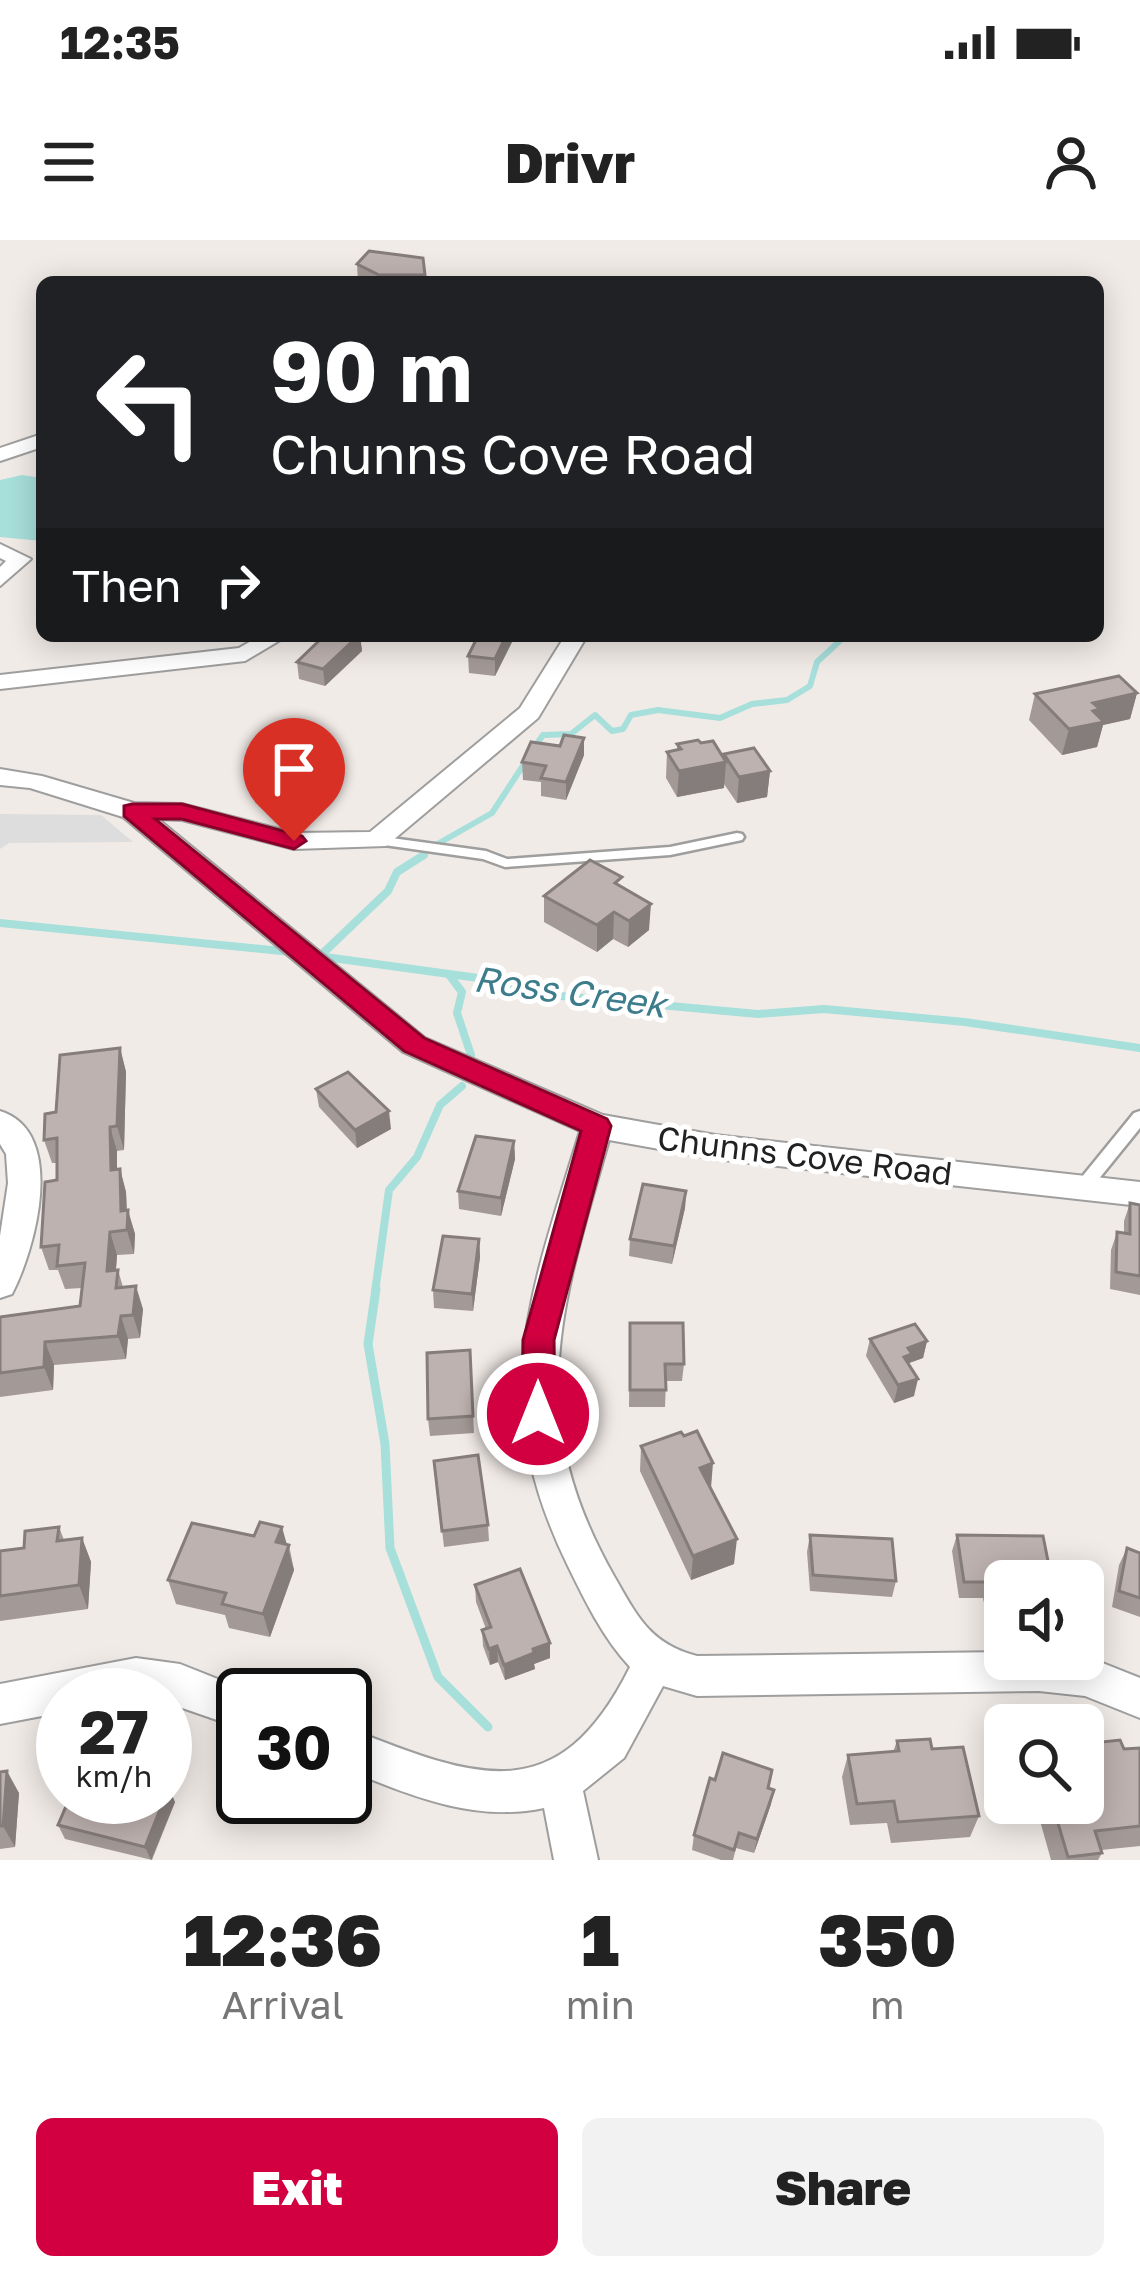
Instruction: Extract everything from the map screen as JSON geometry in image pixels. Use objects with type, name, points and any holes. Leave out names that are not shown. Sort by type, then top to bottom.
[{"type":"street","points":[[0,455],[36,442]]},
{"type":"street","points":[[0,550],[20,559],[0,579]]},
{"type":"street","points":[[0,682],[245,654],[266,642]]},
{"type":"street","points":[[132,811],[182,812],[294,841],[377,840],[529,713],[572,642]]},
{"type":"street","name":"Chunns Cove Road","points":[[0,777],[33,781],[132,811],[414,1045],[597,1126],[715,1147],[1140,1194]]},
{"type":"street","points":[[0,1123],[22,1156],[19,1230],[11,1267],[0,1284]]},
{"type":"street","points":[[597,1126],[538,1340],[538,1414],[555,1504],[621,1624],[654,1662],[697,1676],[1040,1671],[1085,1676],[1140,1698]]},
{"type":"street","points":[[372,1759],[454,1791],[519,1794],[560,1781],[611,1741],[654,1662]]},
{"type":"street","points":[[0,1704],[136,1678],[180,1684],[216,1698]]},
{"type":"street","points":[[560,1781],[577,1860]]},
{"type":"lane","points":[[377,840],[486,855],[505,863],[670,850],[737,837]]},
{"type":"lane","points":[[1083,1187],[1140,1117]]},
{"type":"shaded area","points":[[0,814],[101,815],[133,842],[9,843],[0,849]]},
{"type":"water","points":[[36,477],[36,540],[0,537],[0,480]]},
{"type":"building","points":[[369,251],[423,258],[425,275],[379,275],[357,264]]},
{"type":"building","points":[[318,642],[352,642],[323,669],[297,662]]},
{"type":"building","points":[[475,642],[503,642],[495,659],[468,656]]},
{"type":"building","points":[[1119,676],[1137,693],[1093,703],[1100,709],[1093,711],[1104,722],[1069,729],[1035,694]]},
{"type":"building","points":[[564,735],[584,738],[566,782],[541,778],[546,766],[522,762],[531,742],[560,746]]},
{"type":"building","points":[[713,741],[726,762],[679,771],[667,752],[681,749],[677,744]]},
{"type":"building","points":[[754,748],[770,771],[739,777],[724,754]]},
{"type":"building","points":[[590,860],[622,877],[615,883],[651,904],[629,921],[614,912],[597,925],[544,896]]},
{"type":"building","points":[[120,1048],[117,1126],[110,1127],[111,1170],[120,1169],[121,1211],[128,1210],[127,1230],[110,1232],[107,1271],[118,1270],[116,1288],[136,1286],[133,1315],[121,1316],[118,1336],[45,1342],[44,1367],[0,1373],[0,1317],[80,1306],[85,1263],[57,1266],[59,1245],[41,1247],[45,1182],[57,1180],[57,1138],[44,1140],[45,1114],[56,1112],[60,1055]]},
{"type":"building","points":[[348,1072],[389,1111],[355,1130],[316,1089]]},
{"type":"building","points":[[476,1136],[514,1141],[501,1198],[458,1191]]},
{"type":"building","points":[[643,1184],[686,1191],[674,1246],[630,1239]]},
{"type":"building","points":[[1130,1203],[1140,1205],[1140,1276],[1116,1272],[1117,1232],[1130,1234]]},
{"type":"building","points":[[443,1236],[479,1239],[472,1294],[433,1290]]},
{"type":"building","points":[[630,1323],[683,1323],[684,1364],[665,1364],[666,1390],[630,1390]]},
{"type":"building","points":[[915,1324],[927,1341],[908,1348],[912,1354],[904,1357],[918,1379],[898,1385],[870,1339]]},
{"type":"building","points":[[470,1350],[473,1416],[428,1419],[427,1353]]},
{"type":"building","points":[[697,1431],[713,1463],[700,1468],[737,1539],[693,1556],[641,1446]]},
{"type":"building","points":[[478,1455],[488,1525],[442,1531],[434,1461]]},
{"type":"building","points":[[260,1522],[282,1527],[276,1542],[289,1545],[263,1614],[222,1604],[226,1593],[168,1580],[192,1523],[254,1536]]},
{"type":"building","points":[[59,1527],[57,1541],[82,1538],[79,1585],[0,1596],[0,1551],[24,1548],[25,1531]]},
{"type":"building","points":[[810,1535],[892,1539],[896,1581],[813,1575]]},
{"type":"building","points":[[957,1535],[1043,1536],[1048,1560],[984,1560],[984,1582],[964,1582]]},
{"type":"building","points":[[1127,1548],[1140,1553],[1140,1598],[1119,1591]]},
{"type":"building","points":[[520,1569],[550,1643],[504,1665],[497,1646],[489,1649],[482,1630],[491,1627],[475,1585]]},
{"type":"building","points":[[930,1739],[932,1749],[963,1747],[979,1816],[898,1822],[894,1801],[857,1804],[848,1755],[899,1751],[897,1741]]},
{"type":"building","points":[[1120,1740],[1124,1749],[1140,1748],[1140,1826],[1095,1831],[1102,1853],[1068,1857],[1058,1824],[1104,1824],[1104,1742]]},
{"type":"building","points":[[723,1753],[772,1770],[768,1788],[774,1790],[757,1839],[739,1833],[734,1850],[694,1835],[710,1778],[715,1780]]},
{"type":"building","points":[[7,1771],[3,1826],[0,1826],[0,1772]]},
{"type":"building","points":[[58,1824],[154,1824],[145,1847]]},
{"type":"waterway","points":[[534,748],[543,735],[571,734],[595,715],[612,731],[623,729],[631,715],[658,710],[720,718],[752,704],[787,700],[810,686],[817,662],[839,642]]},
{"type":"waterway","points":[[434,846],[492,813],[526,761]]},
{"type":"waterway","points":[[321,955],[388,891],[397,872],[424,855]]},
{"type":"waterway","name":"Ross Creek","points":[[0,923],[291,952]]},
{"type":"waterway","name":"Ross Creek","points":[[318,956],[500,981],[539,994],[758,1014],[824,1009],[965,1022],[1140,1048]]},
{"type":"waterway","points":[[450,976],[462,992],[457,1013],[471,1055]]},
{"type":"waterway","points":[[375,1292],[389,1190],[417,1157],[440,1105],[462,1086]]},
{"type":"waterway","points":[[376,1289],[368,1344],[385,1444],[390,1548],[438,1677],[488,1727]]},
{"type":"route","points":[[294,841],[182,812],[132,811],[414,1045],[597,1126],[538,1340],[538,1414]]}]
